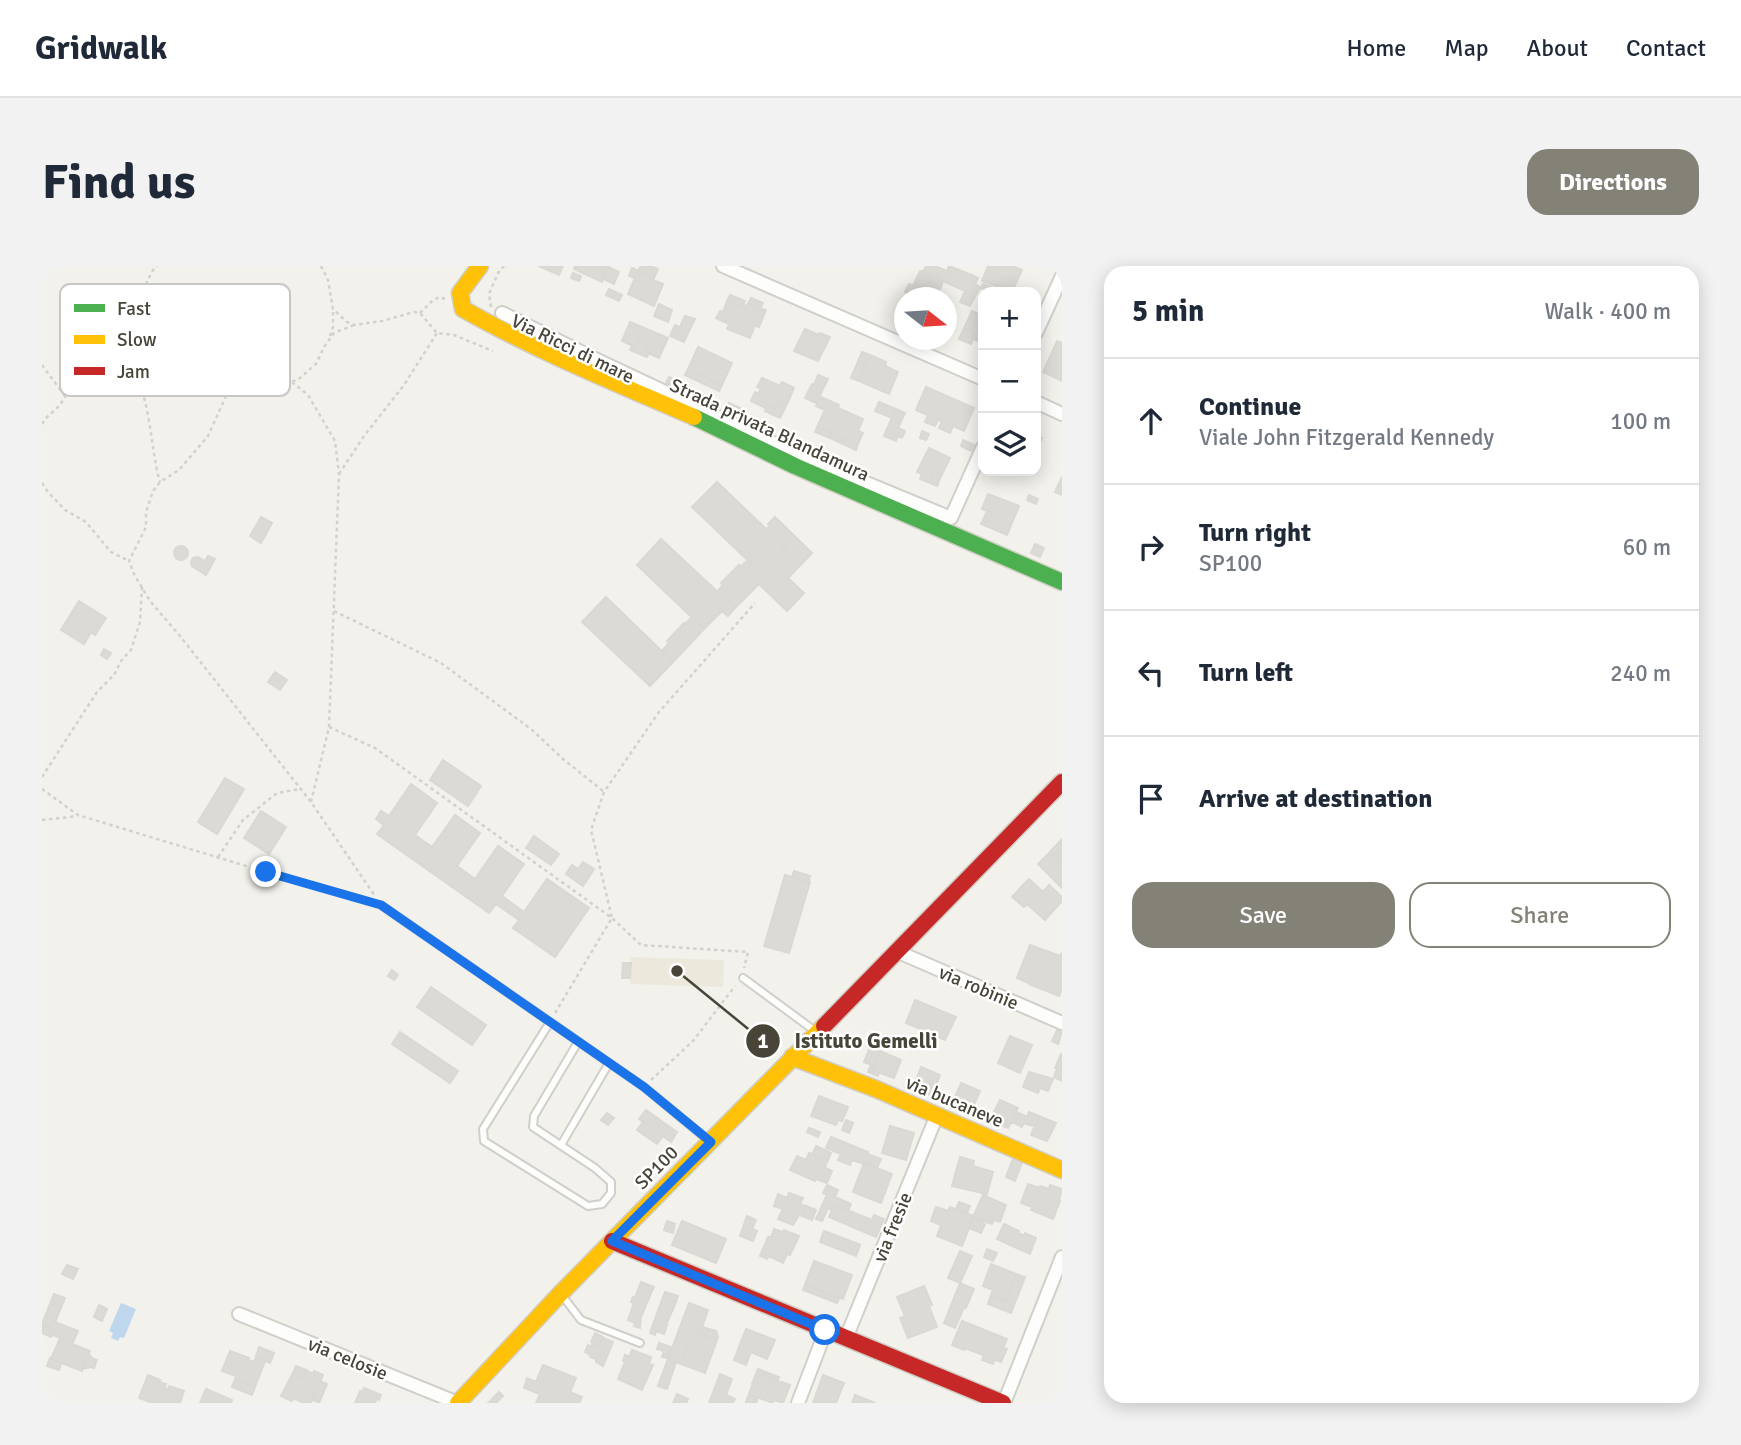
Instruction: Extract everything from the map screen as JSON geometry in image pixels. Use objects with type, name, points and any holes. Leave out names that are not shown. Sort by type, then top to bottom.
[{"type":"street","points":[[463,309],[460,293],[480,266]]},
{"type":"street","points":[[723,266],[978,377]]},
{"type":"street","points":[[1041,322],[1062,276]]},
{"type":"street","name":"Strada privata Blandamura","points":[[463,309],[594,373],[703,415],[1062,582]]},
{"type":"street","name":"Via Ricci di mare","points":[[502,313],[703,415]]},
{"type":"street","points":[[1041,404],[1062,414]]},
{"type":"street","points":[[798,461],[951,518],[978,458]]},
{"type":"street","name":"SP100","points":[[458,1403],[560,1294],[1061,786]]},
{"type":"street","name":"via robinie","points":[[896,951],[1062,1023]]},
{"type":"street","name":"via bucaneve","points":[[792,1057],[876,1089],[1062,1170]]},
{"type":"street","name":"via fresie","points":[[846,1338],[937,1115]]},
{"type":"street","points":[[612,1241],[1003,1403],[1062,1257]]},
{"type":"street","name":"via celosie","points":[[239,1314],[458,1403]]},
{"type":"street","points":[[798,1403],[825,1330]]},
{"type":"lane","points":[[381,905],[644,1087],[711,1142]]},
{"type":"lane","points":[[743,978],[817,1032]]},
{"type":"lane","points":[[550,1022],[483,1129],[484,1140],[588,1206],[603,1204],[611,1193],[611,1182],[533,1126],[534,1116],[578,1042]]},
{"type":"lane","points":[[561,1145],[609,1062]]},
{"type":"lane","points":[[560,1294],[581,1320],[640,1343]]},
{"type":"path","points":[[146,284],[157,266]]},
{"type":"path","points":[[321,266],[328,280],[333,309],[330,339]]},
{"type":"path","points":[[502,313],[492,308],[489,294],[498,273],[505,266]]},
{"type":"path","points":[[421,313],[433,300],[440,297],[463,309]]},
{"type":"path","points":[[333,309],[342,319],[354,325]]},
{"type":"path","points":[[292,382],[316,364],[334,333],[354,325],[414,312],[421,313],[437,333],[454,335],[493,351]]},
{"type":"path","points":[[339,474],[364,436],[404,385],[437,333]]},
{"type":"path","points":[[42,365],[60,389]]},
{"type":"path","points":[[290,380],[308,396],[335,441],[339,474],[329,727],[311,802]]},
{"type":"path","points":[[42,424],[44,416],[60,405],[65,396]]},
{"type":"path","points":[[143,396],[160,482]]},
{"type":"path","points":[[129,561],[146,527],[146,512],[153,491],[160,482],[178,470],[208,436],[226,396]]},
{"type":"path","points":[[42,483],[65,510],[86,522],[111,552],[129,561],[150,601],[311,802],[381,905]]},
{"type":"path","points":[[42,776],[97,692],[114,675],[131,650],[140,622],[142,587]]},
{"type":"path","points":[[550,1022],[612,918],[592,830],[604,792],[659,712],[755,603]]},
{"type":"path","points":[[334,611],[441,663],[531,729],[604,792]]},
{"type":"path","points":[[329,727],[375,748],[612,918],[641,945],[748,952],[743,978],[693,1041],[644,1087]]},
{"type":"path","points":[[42,789],[78,815],[381,905]]},
{"type":"path","points":[[218,857],[243,820],[277,793],[300,789]]},
{"type":"path","points":[[42,820],[78,815]]},
{"type":"shaded area","points":[[631,957],[724,960],[723,987],[630,984]]},
{"type":"water","points":[[121,1303],[136,1309],[124,1338],[120,1337],[118,1341],[111,1338],[113,1333],[109,1331]]},
{"type":"building","points":[[539,266],[563,266],[559,275]]},
{"type":"building","points":[[575,266],[609,266],[602,282],[574,269]]},
{"type":"building","points":[[641,266],[658,269],[654,278],[638,271]]},
{"type":"building","points":[[926,266],[935,266],[970,281],[972,275],[978,278],[975,284],[980,287],[970,306],[960,302],[965,291],[943,281],[941,287],[913,286],[920,271],[923,272]]},
{"type":"building","points":[[949,266],[972,275],[970,281],[947,271]]},
{"type":"building","points":[[988,266],[1013,266],[1022,270],[1017,281],[1010,278],[1006,287],[995,287],[982,281]]},
{"type":"building","points":[[608,267],[619,272],[614,284],[603,279]]},
{"type":"building","points":[[632,268],[663,284],[654,306],[628,294],[635,278],[629,276]]},
{"type":"building","points":[[573,273],[581,276],[579,281],[571,278]]},
{"type":"building","points":[[1010,278],[1017,281],[1014,287],[1006,287]]},
{"type":"building","points":[[609,289],[622,295],[619,301],[606,295]]},
{"type":"building","points":[[730,295],[745,301],[742,307],[727,301]]},
{"type":"building","points":[[751,298],[763,303],[760,309],[748,304]]},
{"type":"building","points":[[727,301],[742,307],[748,304],[766,310],[759,327],[755,325],[750,338],[727,329],[729,324],[716,318],[720,311],[723,312]]},
{"type":"building","points":[[659,304],[672,310],[668,322],[654,316]]},
{"type":"building","points":[[972,311],[978,314],[978,341],[973,339],[975,333],[964,328]]},
{"type":"building","points":[[685,316],[695,319],[689,331],[680,327]]},
{"type":"building","points":[[630,322],[668,338],[659,358],[646,352],[650,341],[640,337],[635,347],[622,341]]},
{"type":"building","points":[[675,325],[680,327],[675,338],[670,336]]},
{"type":"building","points":[[680,327],[689,331],[684,342],[675,338]]},
{"type":"building","points":[[964,328],[975,333],[971,344],[959,339]]},
{"type":"building","points":[[805,329],[830,337],[818,361],[794,351]]},
{"type":"building","points":[[640,337],[650,341],[647,357],[630,350],[632,346],[635,347]]},
{"type":"building","points":[[1057,341],[1062,343],[1062,381],[1043,372]]},
{"type":"building","points":[[698,347],[732,363],[722,385],[688,369]]},
{"type":"building","points":[[862,352],[870,355],[859,381],[851,378]]},
{"type":"building","points":[[870,355],[886,362],[885,366],[898,372],[889,394],[859,381]]},
{"type":"building","points":[[688,369],[722,385],[719,391],[685,375]]},
{"type":"building","points":[[818,375],[828,379],[816,403],[805,398]]},
{"type":"building","points":[[669,377],[676,380],[673,386],[666,383]]},
{"type":"building","points":[[762,378],[780,386],[782,382],[794,388],[787,404],[779,401],[775,409],[751,401],[755,392],[758,394],[761,388],[757,387]]},
{"type":"building","points":[[926,387],[974,408],[964,431],[916,410]]},
{"type":"building","points":[[821,397],[863,419],[858,431],[863,433],[858,444],[844,438],[841,443],[830,438],[832,433],[817,427],[825,410],[816,406]]},
{"type":"building","points":[[779,401],[787,404],[780,418],[765,411],[767,405],[775,409]]},
{"type":"building","points":[[879,402],[896,409],[892,418],[875,411]]},
{"type":"building","points":[[729,403],[740,408],[737,415],[726,410]]},
{"type":"building","points":[[896,409],[905,413],[898,428],[905,431],[902,438],[886,431]]},
{"type":"building","points":[[928,415],[938,420],[935,426],[925,422]]},
{"type":"building","points":[[942,421],[953,426],[950,433],[939,428]]},
{"type":"building","points":[[817,427],[832,433],[830,438],[815,432]]},
{"type":"building","points":[[886,431],[898,436],[896,441],[884,436]]},
{"type":"building","points":[[922,431],[929,434],[926,440],[920,438]]},
{"type":"building","points":[[844,438],[858,444],[856,450],[841,443]]},
{"type":"building","points":[[963,440],[974,445],[971,451],[961,446]]},
{"type":"building","points":[[929,448],[950,458],[942,474],[935,471],[930,483],[920,479],[922,474],[917,472]]},
{"type":"building","points":[[935,471],[942,474],[937,486],[930,483]]},
{"type":"building","points":[[1062,477],[1062,495],[1055,492]]},
{"type":"building","points":[[717,482],[786,548],[761,573],[692,507]]},
{"type":"building","points":[[988,494],[1019,506],[1007,535],[986,526],[992,513],[982,509]]},
{"type":"building","points":[[1029,495],[1038,499],[1036,504],[1027,500]]},
{"type":"building","points":[[987,511],[992,513],[986,526],[981,524]]},
{"type":"building","points":[[261,517],[272,523],[261,543],[250,536]]},
{"type":"building","points":[[775,517],[812,553],[788,578],[804,593],[787,611],[759,584],[735,608],[717,592],[723,585],[721,583],[739,565],[740,567],[748,560],[761,573],[786,548],[766,529]]},
{"type":"building","points":[[661,539],[735,608],[728,616],[722,611],[704,629],[637,565]]},
{"type":"building","points":[[1035,544],[1044,548],[1040,557],[1031,553]]},
{"type":"building","points":[[178,546],[184,546],[188,553],[184,560],[178,560],[174,556],[174,550]]},
{"type":"building","points":[[208,556],[215,559],[206,575],[192,566],[191,562],[198,557],[205,561]]},
{"type":"building","points":[[606,597],[673,662],[650,686],[582,622]]},
{"type":"building","points":[[79,601],[106,618],[95,635],[91,632],[84,644],[61,630]]},
{"type":"building","points":[[692,617],[704,629],[673,662],[662,651],[669,643],[667,641]]},
{"type":"building","points":[[104,649],[111,653],[107,659],[101,655]]},
{"type":"building","points":[[275,672],[287,680],[280,690],[268,682]]},
{"type":"building","points":[[443,760],[481,786],[468,806],[430,780]]},
{"type":"building","points":[[225,778],[244,789],[217,834],[198,822]]},
{"type":"building","points":[[411,784],[437,803],[415,835],[432,847],[455,815],[480,833],[457,866],[475,879],[498,846],[524,864],[502,896],[524,912],[547,879],[589,908],[555,957],[513,928],[519,920],[496,904],[489,913],[377,834],[384,825],[376,819],[381,811],[389,816]]},
{"type":"building","points":[[261,811],[286,827],[269,854],[244,838]]},
{"type":"building","points":[[534,836],[559,854],[551,865],[526,848]]},
{"type":"building","points":[[1062,839],[1062,847],[1054,856],[1050,852]]},
{"type":"building","points":[[1062,847],[1062,864],[1054,856]]},
{"type":"building","points":[[1050,852],[1062,864],[1062,888],[1038,864]]},
{"type":"building","points":[[583,862],[594,869],[583,886],[566,874],[572,865],[578,869]]},
{"type":"building","points":[[794,871],[810,876],[808,882],[792,877]]},
{"type":"building","points":[[785,875],[810,882],[789,953],[764,946]]},
{"type":"building","points":[[1029,879],[1043,892],[1049,885],[1062,897],[1062,901],[1045,920],[1027,904],[1024,907],[1012,897]]},
{"type":"building","points":[[1030,945],[1060,956],[1062,953],[1062,989],[1059,996],[1017,978]]},
{"type":"building","points":[[623,963],[631,963],[630,978],[622,978]]},
{"type":"building","points":[[392,970],[398,975],[394,980],[388,976]]},
{"type":"building","points":[[431,987],[486,1025],[472,1045],[417,1007]]},
{"type":"building","points":[[915,1000],[956,1017],[945,1040],[906,1023]]},
{"type":"building","points":[[1057,1030],[1062,1032],[1058,1044],[1052,1041]]},
{"type":"building","points":[[400,1032],[458,1071],[450,1083],[392,1044]]},
{"type":"building","points":[[1010,1036],[1032,1045],[1020,1073],[998,1063]]},
{"type":"building","points":[[870,1047],[880,1051],[874,1066],[864,1062]]},
{"type":"building","points":[[880,1051],[901,1060],[894,1078],[872,1070]]},
{"type":"building","points":[[1062,1054],[1062,1081],[1054,1077]]},
{"type":"building","points":[[871,1065],[874,1066],[872,1070],[879,1072],[878,1076],[868,1072]]},
{"type":"building","points":[[921,1067],[940,1075],[933,1093],[914,1085]]},
{"type":"building","points":[[1029,1072],[1053,1079],[1048,1091],[1040,1088],[1038,1093],[1023,1087]]},
{"type":"building","points":[[961,1083],[980,1091],[972,1109],[953,1102]]},
{"type":"building","points":[[914,1085],[933,1093],[932,1096],[913,1088]]},
{"type":"building","points":[[819,1096],[848,1107],[842,1121],[838,1120],[836,1125],[811,1116]]},
{"type":"building","points":[[1000,1100],[1018,1108],[1010,1125],[992,1116]]},
{"type":"building","points":[[953,1102],[970,1109],[969,1112],[950,1108]]},
{"type":"building","points":[[646,1110],[677,1132],[671,1142],[663,1136],[657,1144],[637,1130],[643,1122],[639,1119]]},
{"type":"building","points":[[1016,1112],[1027,1117],[1029,1112],[1039,1116],[1035,1127],[1024,1123],[1022,1127],[1012,1122]]},
{"type":"building","points":[[607,1113],[614,1118],[608,1125],[601,1120]]},
{"type":"building","points":[[992,1116],[1009,1125],[1008,1128],[990,1121]]},
{"type":"building","points":[[1039,1116],[1056,1123],[1047,1141],[1031,1135]]},
{"type":"building","points":[[846,1120],[853,1123],[849,1133],[842,1130]]},
{"type":"building","points":[[890,1126],[914,1133],[906,1160],[882,1153]]},
{"type":"building","points":[[809,1128],[820,1132],[818,1137],[807,1132]]},
{"type":"building","points":[[831,1137],[881,1159],[877,1168],[852,1160],[850,1165],[838,1160],[841,1154],[826,1148]]},
{"type":"building","points":[[816,1146],[831,1153],[825,1167],[820,1165],[822,1159],[812,1155]]},
{"type":"building","points":[[809,1153],[822,1159],[820,1165],[832,1171],[827,1183],[790,1170],[797,1156],[806,1160]]},
{"type":"building","points":[[1014,1156],[1023,1160],[1015,1181],[1006,1177]]},
{"type":"building","points":[[960,1157],[974,1161],[973,1166],[993,1172],[987,1194],[952,1186]]},
{"type":"building","points":[[864,1163],[892,1174],[881,1203],[853,1192]]},
{"type":"building","points":[[1028,1184],[1039,1188],[1049,1189],[1050,1185],[1062,1189],[1053,1219],[1021,1203]]},
{"type":"building","points":[[827,1185],[838,1190],[835,1197],[851,1204],[848,1211],[834,1205],[832,1210],[828,1208],[822,1221],[816,1219],[827,1195],[823,1193]]},
{"type":"building","points":[[789,1193],[803,1198],[800,1204],[806,1206],[802,1216],[799,1215],[793,1225],[778,1219],[783,1209],[774,1206],[778,1194],[787,1198]]},
{"type":"building","points":[[983,1195],[1006,1205],[1000,1222],[994,1220],[992,1224],[973,1217]]},
{"type":"building","points":[[959,1202],[970,1206],[967,1213],[956,1209]]},
{"type":"building","points":[[834,1205],[872,1220],[874,1215],[884,1219],[876,1237],[829,1217]]},
{"type":"building","points":[[806,1206],[816,1210],[812,1220],[802,1216]]},
{"type":"building","points":[[936,1207],[948,1211],[950,1207],[974,1216],[962,1246],[937,1236],[941,1225],[931,1221]]},
{"type":"building","points":[[747,1216],[756,1220],[752,1229],[757,1231],[753,1241],[740,1236]]},
{"type":"building","points":[[973,1218],[985,1224],[981,1233],[969,1228]]},
{"type":"building","points":[[667,1221],[675,1224],[673,1233],[664,1230]]},
{"type":"building","points":[[682,1221],[726,1239],[716,1263],[672,1245]]},
{"type":"building","points":[[1004,1224],[1024,1236],[1025,1233],[1036,1238],[1030,1254],[997,1239]]},
{"type":"building","points":[[774,1229],[799,1236],[783,1263],[769,1256],[767,1259],[760,1256]]},
{"type":"building","points":[[824,1231],[856,1243],[851,1254],[820,1242]]},
{"type":"building","points":[[856,1243],[860,1245],[856,1256],[851,1254]]},
{"type":"building","points":[[987,1249],[997,1253],[993,1261],[984,1257]]},
{"type":"building","points":[[960,1251],[972,1256],[960,1283],[948,1278]]},
{"type":"building","points":[[814,1261],[852,1275],[843,1299],[805,1285]]},
{"type":"building","points":[[991,1264],[1016,1274],[1006,1301],[991,1295],[993,1290],[983,1286]]},
{"type":"building","points":[[67,1265],[78,1269],[73,1279],[62,1274]]},
{"type":"building","points":[[1016,1274],[1025,1277],[1011,1313],[988,1304],[991,1295],[1006,1301]]},
{"type":"building","points":[[641,1282],[654,1287],[651,1293],[643,1290],[642,1293],[637,1292]]},
{"type":"building","points":[[960,1283],[974,1289],[955,1328],[944,1323]]},
{"type":"building","points":[[805,1285],[839,1298],[837,1303],[803,1290]]},
{"type":"building","points":[[924,1286],[937,1327],[908,1338],[900,1318],[905,1316],[897,1297]]},
{"type":"building","points":[[643,1290],[651,1293],[641,1317],[640,1328],[628,1320],[634,1303],[631,1302],[633,1297]]},
{"type":"building","points":[[665,1292],[678,1296],[676,1302],[663,1297]]},
{"type":"building","points":[[54,1294],[65,1298],[55,1322],[78,1331],[72,1344],[90,1351],[82,1371],[51,1359],[60,1338],[53,1335],[55,1330],[42,1324]]},
{"type":"building","points":[[663,1297],[676,1302],[664,1334],[656,1331],[655,1335],[650,1333]]},
{"type":"building","points":[[689,1303],[708,1310],[700,1333],[694,1331],[681,1364],[676,1362],[667,1389],[658,1386]]},
{"type":"building","points":[[99,1305],[107,1309],[102,1321],[94,1317]]},
{"type":"building","points":[[962,1321],[1007,1339],[1003,1348],[1007,1349],[1001,1362],[952,1345]]},
{"type":"building","points":[[42,1325],[54,1330],[51,1337],[42,1333]]},
{"type":"building","points":[[702,1327],[716,1331],[717,1340],[700,1333]]},
{"type":"building","points":[[746,1329],[775,1340],[767,1359],[751,1352],[746,1365],[734,1360]]},
{"type":"building","points":[[694,1331],[717,1340],[705,1373],[681,1364]]},
{"type":"building","points":[[595,1333],[603,1337],[599,1346],[591,1342]]},
{"type":"building","points":[[603,1338],[613,1342],[603,1366],[585,1352],[588,1345],[591,1347],[593,1343],[599,1346]]},
{"type":"building","points":[[659,1343],[671,1347],[667,1358],[662,1357],[664,1351],[657,1349]]},
{"type":"building","points":[[259,1347],[274,1353],[270,1363],[256,1357]]},
{"type":"building","points":[[632,1350],[651,1357],[649,1364],[653,1365],[642,1390],[618,1379],[625,1355],[629,1357]]},
{"type":"building","points":[[230,1351],[254,1362],[256,1357],[265,1361],[255,1387],[222,1371]]},
{"type":"building","points":[[89,1354],[97,1360],[94,1368],[83,1369]]},
{"type":"building","points":[[984,1355],[995,1360],[993,1364],[982,1360]]},
{"type":"building","points":[[50,1358],[61,1363],[59,1370],[47,1366]]},
{"type":"building","points":[[543,1365],[576,1378],[570,1392],[582,1397],[579,1403],[536,1403],[540,1394],[524,1388],[527,1378],[536,1382]]},
{"type":"building","points":[[296,1366],[306,1370],[302,1379],[292,1375]]},
{"type":"building","points":[[758,1369],[779,1377],[778,1380],[760,1374],[756,1385],[752,1384]]},
{"type":"building","points":[[306,1370],[323,1375],[311,1403],[293,1398],[292,1401],[281,1396],[292,1375],[302,1379]]},
{"type":"building","points":[[720,1374],[732,1379],[726,1395],[735,1399],[733,1403],[709,1403]]},
{"type":"building","points":[[760,1374],[790,1385],[783,1403],[774,1400],[773,1403],[749,1394]]},
{"type":"building","points":[[148,1375],[166,1384],[164,1388],[168,1389],[169,1386],[184,1391],[180,1403],[153,1403],[139,1398]]},
{"type":"building","points":[[823,1375],[844,1383],[836,1403],[813,1403]]},
{"type":"building","points":[[235,1379],[255,1387],[252,1395],[232,1387]]},
{"type":"building","points":[[320,1381],[327,1384],[319,1403],[312,1399]]},
{"type":"building","points":[[364,1388],[381,1395],[379,1400],[377,1398],[375,1403],[355,1403]]},
{"type":"building","points":[[206,1389],[232,1400],[231,1403],[200,1403]]},
{"type":"building","points":[[499,1392],[503,1396],[496,1403],[488,1403]]},
{"type":"building","points":[[677,1394],[688,1399],[686,1403],[673,1403]]},
{"type":"building","points":[[749,1394],[758,1398],[756,1403],[746,1402]]},
{"type":"building","points":[[855,1395],[875,1403],[852,1403]]},
{"type":"traffic: fast","points":[[694,417],[795,466],[1062,582]]},
{"type":"traffic: slow","points":[[480,266],[460,293],[463,309],[548,353],[694,417]]},
{"type":"traffic: slow","points":[[458,1403],[560,1294],[824,1026]]},
{"type":"traffic: slow","points":[[792,1057],[876,1089],[1062,1170]]},
{"type":"traffic: jam","points":[[824,1026],[1062,782]]},
{"type":"traffic: jam","points":[[612,1241],[1003,1403]]},
{"type":"place","name":"Istituto Gemelli","points":[[677,971]]},
{"type":"route","points":[[266,872],[381,905],[644,1087],[711,1142],[612,1241],[825,1330]]}]
